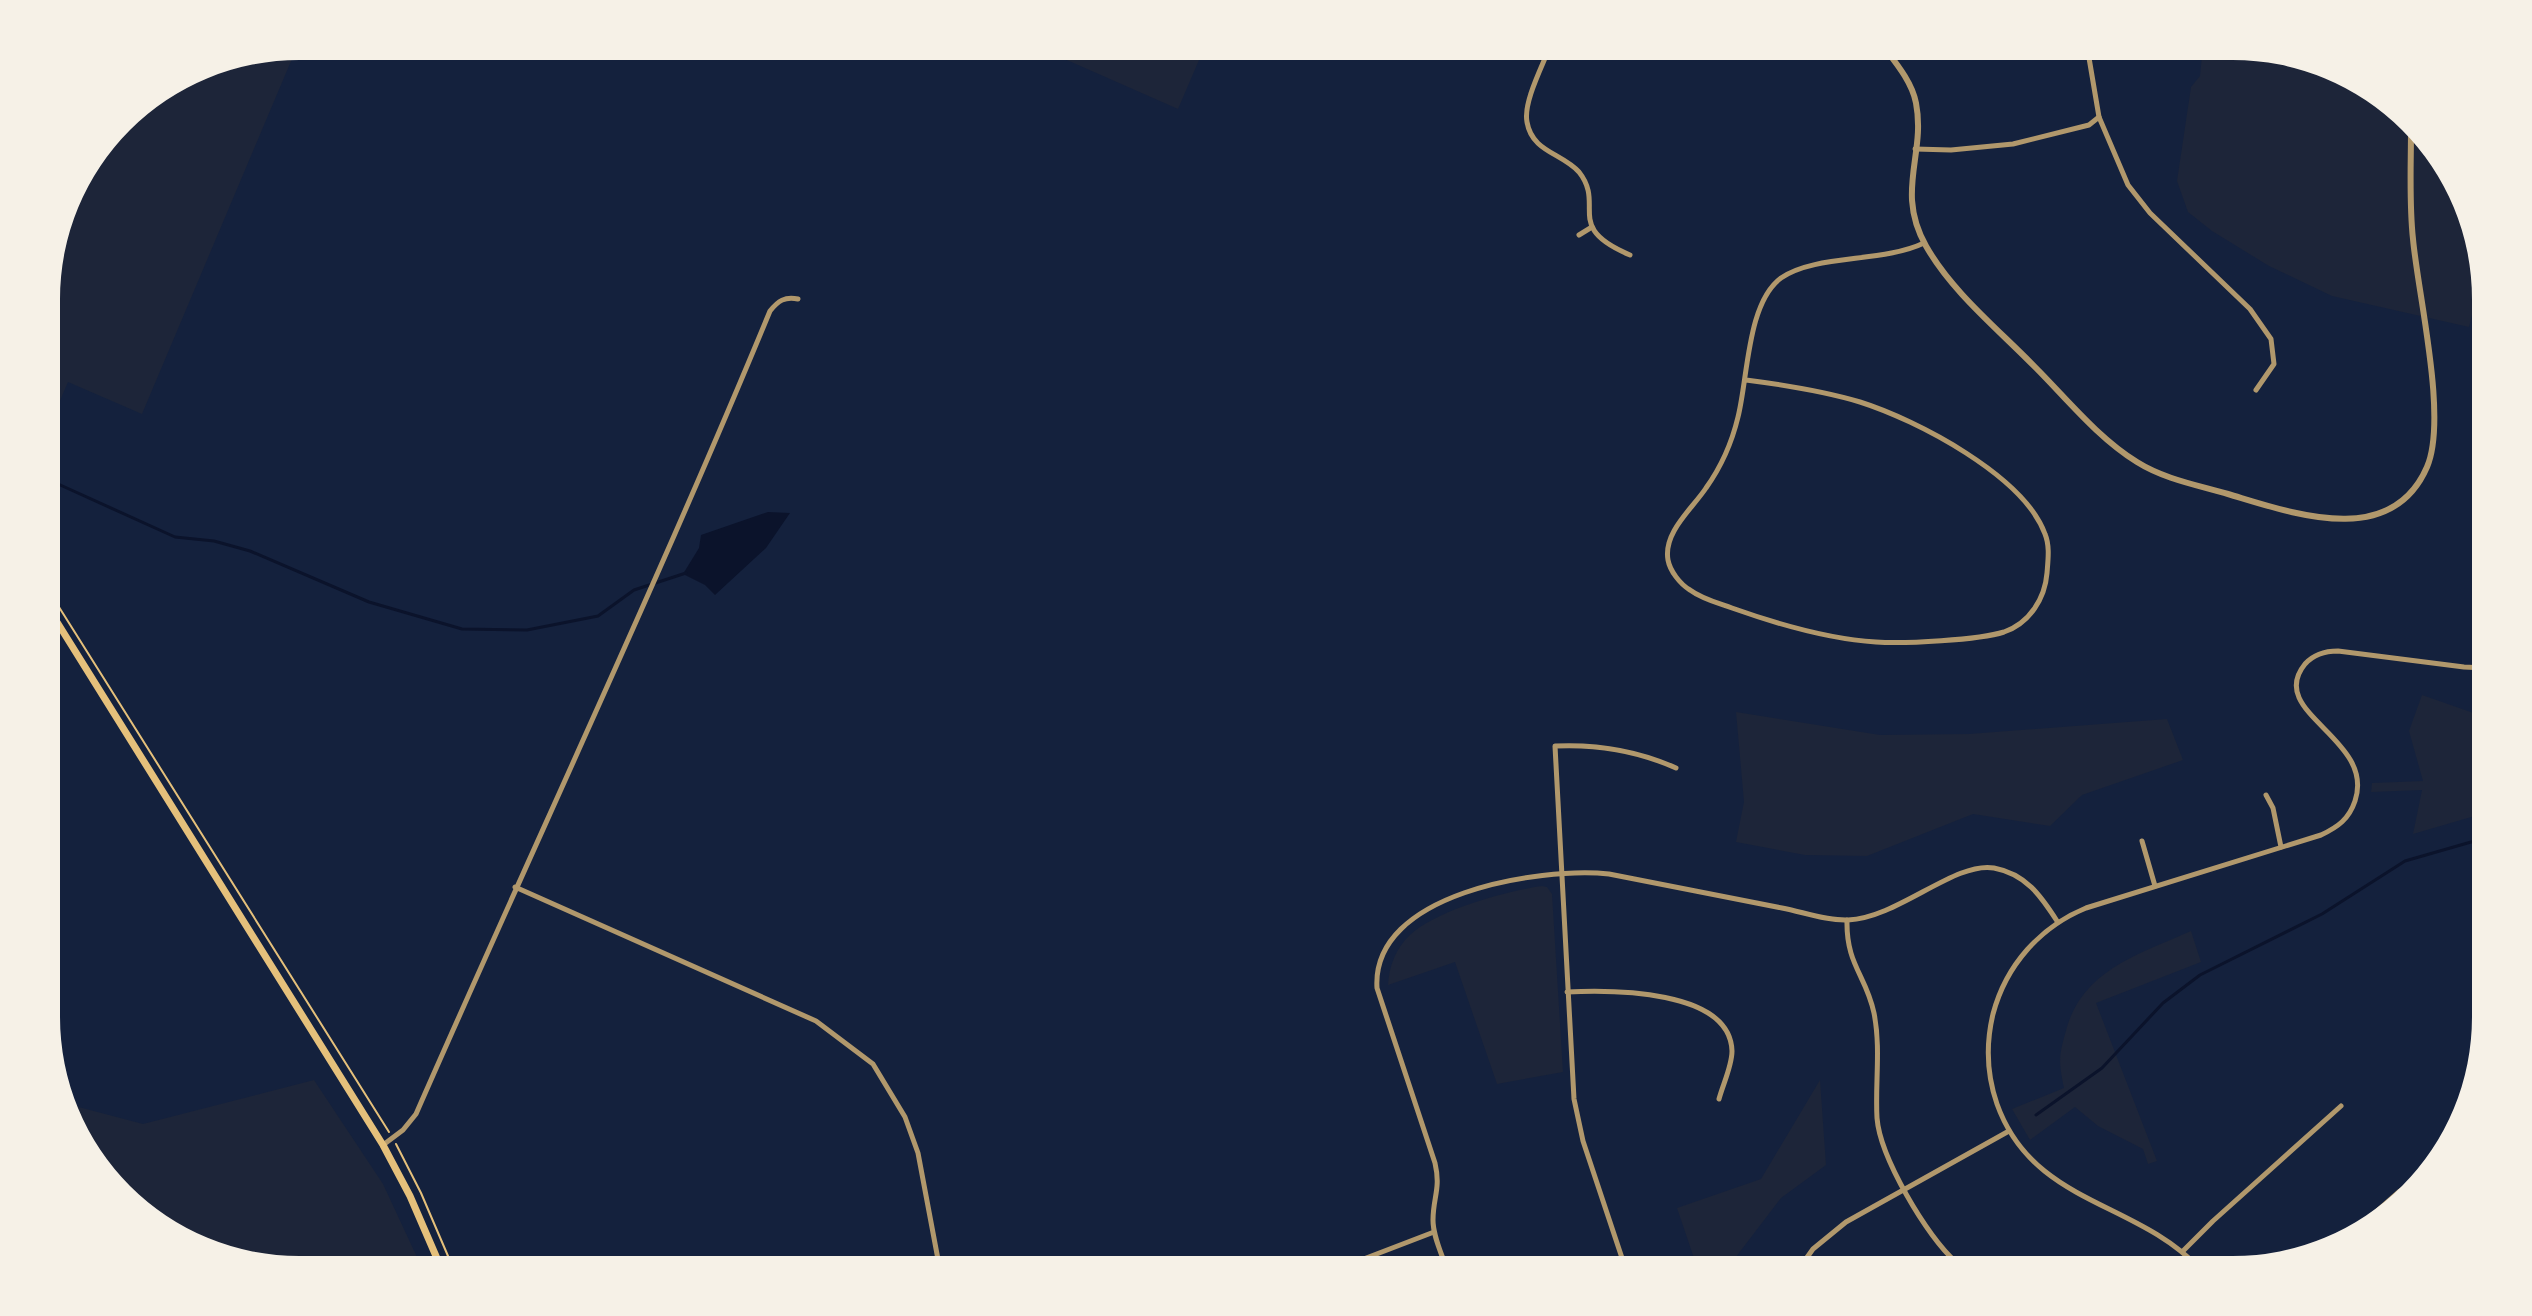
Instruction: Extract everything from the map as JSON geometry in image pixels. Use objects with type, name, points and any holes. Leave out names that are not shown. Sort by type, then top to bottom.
[{"type":"main road","points":[[61,628],[383,1145],[410,1196],[436,1256]]},
{"type":"street","points":[[1545,60],[1528,105],[1526,122],[1534,140],[1544,150],[1564,160],[1579,173],[1586,189],[1592,227],[1603,241],[1630,255]]},
{"type":"street","points":[[1894,60],[1914,96],[1917,110],[1911,194],[1924,243],[1936,263],[1961,291],[2092,425],[2137,463],[2168,477],[2321,518],[2350,520],[2373,516],[2392,508],[2414,489],[2427,467],[2434,443],[2429,357],[2412,234],[2411,139]]},
{"type":"street","points":[[2089,60],[2099,117],[2117,165],[2143,205],[2229,287],[2265,327],[2271,339],[2274,364],[2256,390]]},
{"type":"street","points":[[1915,149],[1951,150],[2013,144],[2089,125],[2099,117]]},
{"type":"street","points":[[1579,235],[1592,227]]},
{"type":"street","points":[[1746,380],[1816,390],[1880,409],[1951,444],[1994,474],[2027,505],[2046,536],[2046,582],[2036,608],[2025,620],[2004,632],[1875,642],[1772,622],[1690,591],[1670,569],[1668,546],[1680,521],[1707,487],[1729,445],[1746,380],[1756,319],[1766,293],[1783,277],[1815,266],[1890,255],[1924,243]]},
{"type":"street","points":[[383,1145],[416,1114],[683,517],[770,311],[776,303],[785,299],[798,299]]},
{"type":"street","points":[[2187,1255],[2162,1237],[2048,1176],[2027,1156],[2009,1131],[1991,1079],[1988,1054],[1991,1024],[1999,995],[2010,972],[2057,921],[2086,908],[2321,835],[2340,824],[2352,811],[2358,791],[2357,772],[2346,751],[2313,719],[2299,700],[2299,676],[2310,659],[2323,652],[2338,651],[2472,667]]},
{"type":"street","points":[[1621,1255],[1583,1141],[1574,1099],[1555,746],[1615,749],[1676,768]]},
{"type":"street","points":[[2266,795],[2273,808],[2281,847]]},
{"type":"street","points":[[2142,841],[2155,886]]},
{"type":"street","points":[[1442,1255],[1433,1218],[1439,1180],[1380,1003],[1377,978],[1382,954],[1408,920],[1506,880],[1560,873],[1609,874],[1847,920],[1891,910],[1962,873],[1984,867],[2008,872],[2028,883],[2057,921]]},
{"type":"street","points":[[515,887],[816,1021],[873,1064],[905,1117],[918,1153],[937,1256]]},
{"type":"street","points":[[1847,920],[1848,949],[1870,995],[1878,1033],[1877,1118],[1881,1138],[1905,1190],[1939,1247],[1948,1255]]},
{"type":"street","points":[[1567,992],[1612,990],[1694,1005],[1712,1014],[1726,1029],[1732,1053],[1719,1099]]},
{"type":"street","points":[[2183,1251],[2341,1106]]},
{"type":"street","points":[[1811,1255],[1829,1234],[2009,1131]]},
{"type":"street","points":[[1373,1255],[1434,1232]]},
{"type":"path","points":[[61,610],[393,1138],[448,1256]]},
{"type":"shaded area","points":[[2202,60],[2264,62],[2295,68],[2339,85],[2391,119],[2432,166],[2459,222],[2470,268],[2472,315],[2469,327],[2332,296],[2269,266],[2212,231],[2188,212],[2177,181],[2191,87],[2200,76]]},
{"type":"shaded area","points":[[291,61],[142,414],[68,382],[61,399],[62,268],[73,222],[100,166],[119,141],[154,109],[193,85],[237,68]]},
{"type":"shaded area","points":[[1068,61],[1199,61],[1178,109]]},
{"type":"shaded area","points":[[768,512],[790,513],[766,548],[715,595],[705,585],[683,574],[699,548],[701,535]]},
{"type":"shaded area","points":[[2422,695],[2472,712],[2472,817],[2413,834],[2422,790],[2371,792],[2372,783],[2423,781],[2409,731]]},
{"type":"shaded area","points":[[1736,712],[1880,735],[1969,734],[2167,719],[2183,760],[2082,795],[2050,826],[1973,814],[1867,856],[1805,855],[1736,842],[1744,802]]},
{"type":"shaded area","points":[[1542,886],[1552,894],[1563,1072],[1497,1084],[1455,962],[1388,985],[1390,971],[1405,940],[1422,926],[1454,910],[1492,897]]},
{"type":"shaded area","points":[[2191,931],[2201,962],[2096,1003],[2157,1161],[2148,1164],[2143,1149],[2098,1126],[2075,1107],[2030,1140],[2012,1109],[2064,1088],[2060,1063],[2062,1044],[2075,1007],[2087,991],[2117,966]]},
{"type":"shaded area","points":[[314,1080],[383,1184],[416,1256],[268,1254],[237,1248],[193,1231],[154,1207],[130,1186],[109,1162],[78,1107],[143,1124]]},
{"type":"shaded area","points":[[1820,1080],[1826,1165],[1781,1198],[1737,1255],[1693,1255],[1677,1208],[1761,1179]]},
{"type":"waterway","points":[[61,485],[175,537],[214,541],[250,551],[369,602],[462,629],[527,630],[598,616],[634,590],[686,573]]},
{"type":"waterway","points":[[2036,1115],[2102,1068],[2163,1003],[2200,975],[2322,914],[2405,861],[2472,842]]}]
